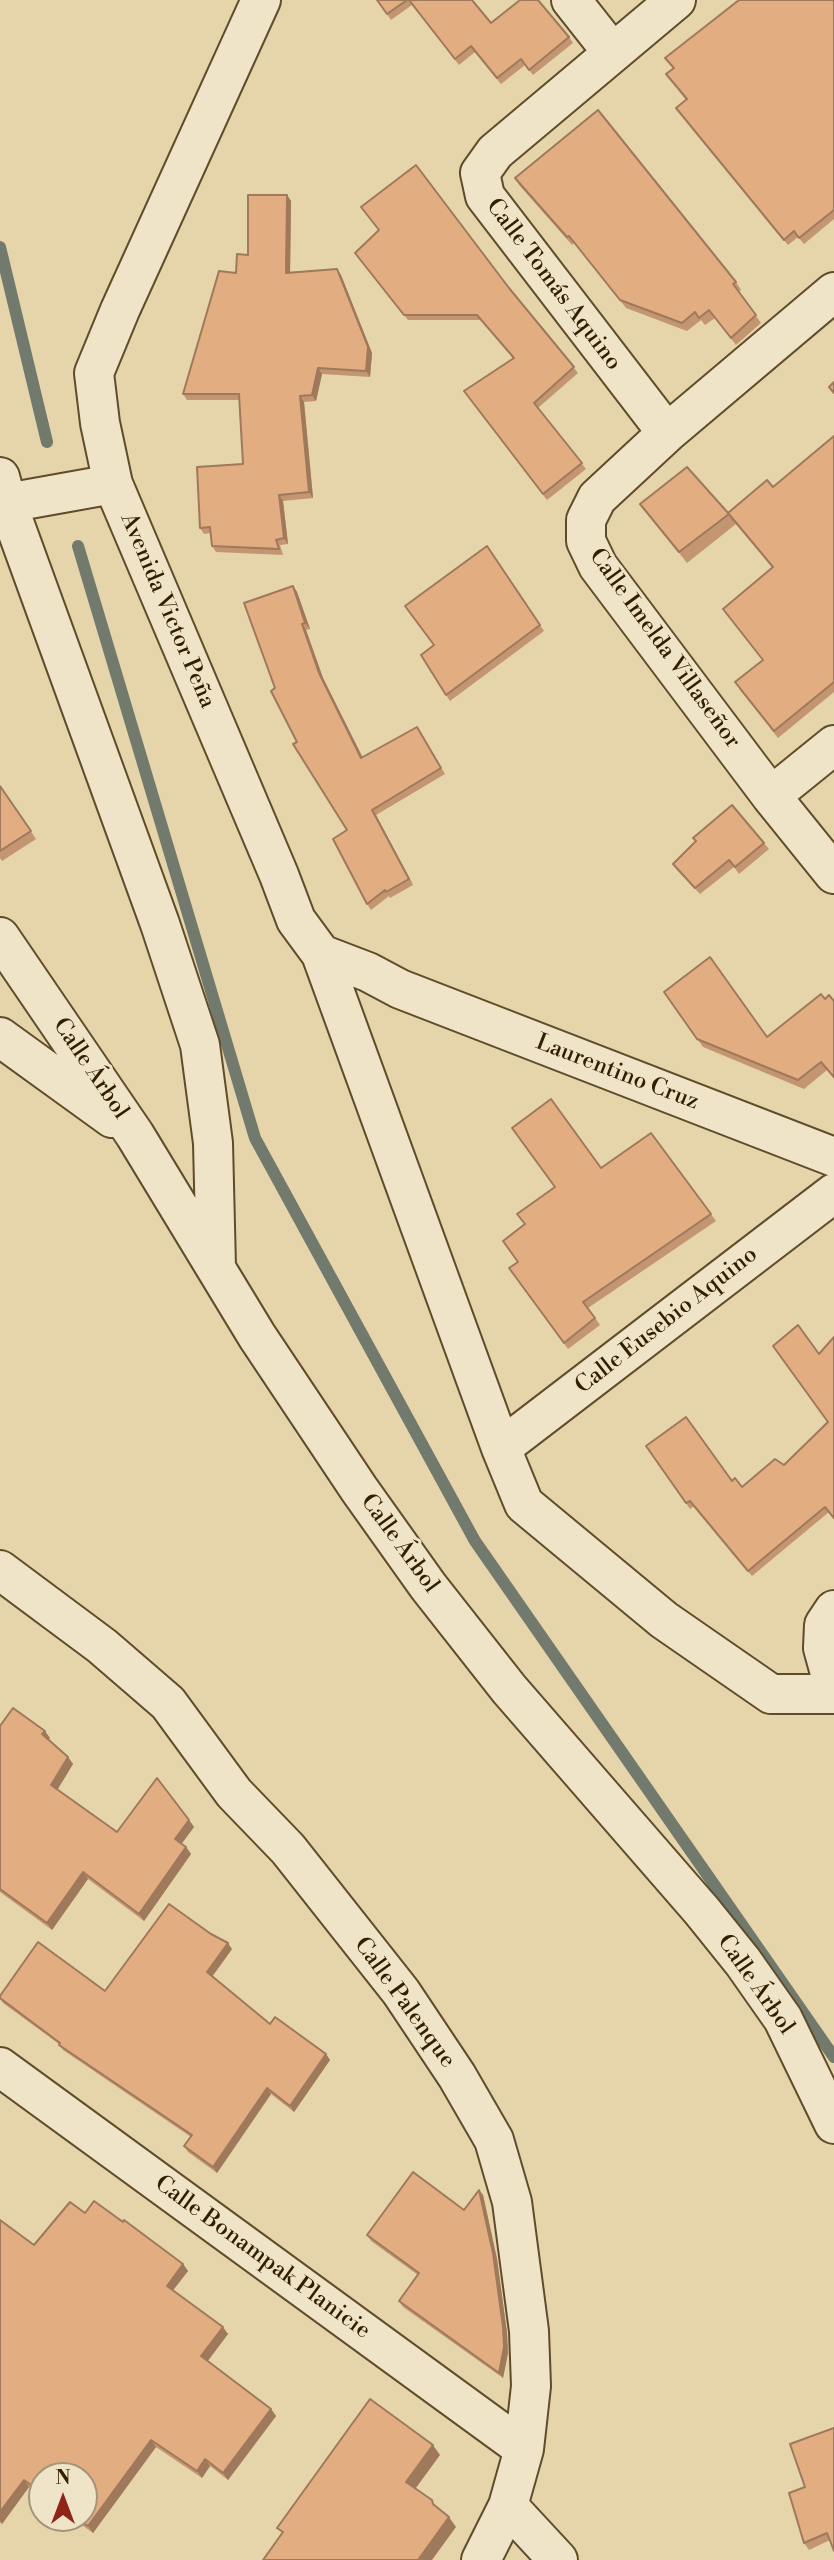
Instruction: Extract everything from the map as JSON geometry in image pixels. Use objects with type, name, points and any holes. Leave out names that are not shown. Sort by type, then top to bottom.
[{"type":"street","name":"Avenida Victor Peña","points":[[261,0],[94,373],[100,423],[113,484],[296,920],[321,954],[400,989]]},
{"type":"street","points":[[571,0],[612,52]]},
{"type":"street","name":"Calle Tomás Aquino","points":[[667,433],[485,196],[480,183],[480,173],[495,152],[676,0]]},
{"type":"street","name":"Calle Imelda Villaseñor","points":[[834,292],[667,433],[597,498],[586,520],[586,541],[598,566],[771,796],[834,874]]},
{"type":"street","points":[[113,484],[4,490],[160,924],[200,1045],[213,1143],[216,1269]]},
{"type":"street","points":[[771,796],[834,745]]},
{"type":"street","name":"Calle Árbol","points":[[0,937],[135,1135],[257,1336],[359,1489],[428,1586],[509,1689],[693,1900],[743,1962],[783,2019],[834,2123]]},
{"type":"street","points":[[321,954],[501,1448],[524,1503],[664,1620],[771,1694],[834,1694]]},
{"type":"street","name":"Laurentino Cruz","points":[[400,989],[834,1157]]},
{"type":"street","points":[[0,1037],[135,1135]]},
{"type":"street","name":"Calle Eusebio Aquino","points":[[501,1448],[834,1193]]},
{"type":"street","name":"Calle Palenque","points":[[0,1570],[102,1646],[168,1703],[234,1793],[288,1849],[401,1992],[457,2076],[494,2140],[512,2202],[529,2331],[531,2386],[524,2449],[508,2506],[481,2560]]},
{"type":"street","points":[[834,1609],[824,1625],[823,1648],[834,1688]]},
{"type":"street","name":"Calle Bonampak Planicie","points":[[0,2067],[524,2449]]},
{"type":"street","points":[[508,2506],[558,2560]]},
{"type":"building","points":[[377,0],[407,0],[387,14]]},
{"type":"building","points":[[409,0],[472,0],[491,23],[520,0],[538,0],[569,37],[529,70],[521,59],[497,78],[471,46],[455,59]]},
{"type":"building","points":[[739,0],[834,0],[834,210],[799,238],[794,231],[784,240],[676,108],[687,99],[666,74],[674,68],[665,58]]},
{"type":"building","points":[[598,110],[736,282],[733,284],[756,315],[731,338],[709,310],[699,318],[695,312],[682,323],[620,300],[569,236],[567,237],[515,178]]},
{"type":"building","points":[[416,165],[509,288],[574,367],[534,403],[582,463],[543,494],[464,391],[514,358],[477,315],[404,315],[355,253],[379,230],[361,207]]},
{"type":"building","points":[[248,195],[287,195],[286,273],[337,269],[368,347],[366,371],[318,368],[312,395],[300,396],[309,492],[279,495],[284,538],[276,540],[279,549],[212,546],[210,527],[200,528],[197,467],[243,464],[239,394],[183,394],[219,271],[236,273],[237,254],[248,255]]},
{"type":"building","points":[[834,436],[834,682],[774,731],[735,682],[763,660],[723,609],[773,567],[728,513],[767,480],[773,487]]},
{"type":"building","points":[[687,467],[729,514],[679,552],[640,504]]},
{"type":"building","points":[[487,546],[540,625],[446,695],[421,655],[434,645],[405,606]]},
{"type":"building","points":[[293,586],[305,623],[302,624],[319,673],[361,758],[417,727],[441,768],[372,810],[409,879],[386,892],[385,890],[367,904],[333,839],[347,830],[293,744],[297,742],[271,691],[275,688],[244,603]]},
{"type":"building","points":[[0,786],[31,831],[0,851]]},
{"type":"building","points":[[732,805],[764,843],[735,867],[729,860],[695,888],[673,864],[696,841],[693,838]]},
{"type":"building","points":[[710,957],[767,1037],[821,994],[825,999],[829,995],[834,1001],[834,1077],[821,1062],[798,1080],[697,1039],[664,992]]},
{"type":"building","points":[[551,1099],[601,1168],[651,1133],[711,1214],[583,1302],[595,1318],[564,1343],[509,1268],[518,1262],[503,1241],[525,1224],[517,1214],[555,1187],[512,1128]]},
{"type":"building","points":[[798,1325],[819,1354],[834,1337],[834,1518],[825,1507],[748,1571],[690,1501],[686,1503],[646,1446],[686,1417],[732,1481],[735,1478],[742,1487],[775,1459],[784,1465],[828,1422],[773,1346]]},
{"type":"building","points":[[13,1708],[45,1731],[42,1734],[68,1757],[51,1785],[117,1832],[157,1778],[189,1820],[175,1839],[186,1847],[139,1914],[83,1872],[47,1923],[0,1889],[0,1726]]},
{"type":"building","points":[[169,1904],[228,1943],[207,1972],[270,2024],[275,2017],[326,2054],[290,2106],[267,2088],[213,2167],[184,2146],[192,2135],[59,2045],[60,2043],[0,1998],[38,1942],[105,1991]]},
{"type":"building","points":[[413,2172],[464,2210],[479,2190],[493,2253],[503,2327],[504,2347],[499,2373],[399,2301],[419,2273],[367,2235]]},
{"type":"building","points":[[94,2201],[183,2264],[167,2286],[223,2327],[201,2356],[271,2409],[223,2473],[205,2459],[197,2471],[151,2440],[98,2512],[98,2462],[28,2462],[28,2483],[24,2480],[0,2512],[0,2220],[34,2245],[70,2202],[85,2213]]},
{"type":"building","points":[[370,2399],[433,2445],[406,2482],[432,2500],[433,2504],[449,2517],[418,2560],[263,2560],[283,2532],[277,2528]]},
{"type":"building","points":[[834,2428],[834,2551],[827,2533],[804,2543],[789,2493],[805,2487],[790,2444]]},
{"type":"waterway","points":[[0,247],[47,442]]},
{"type":"waterway","points":[[78,546],[255,1138],[475,1541],[834,2057]]}]
